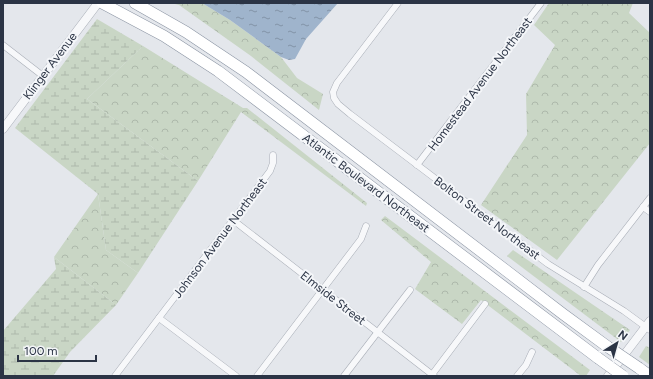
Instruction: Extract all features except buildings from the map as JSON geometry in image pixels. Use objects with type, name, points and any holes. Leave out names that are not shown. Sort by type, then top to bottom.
[{"type":"highway","name":"Atlantic Boulevard Northeast","points":[[102,3],[164,36],[218,71],[561,332],[623,376]]},
{"type":"highway","name":"Atlantic Boulevard Northeast","points":[[135,3],[186,32],[246,72],[554,307],[650,376]]},
{"type":"street","name":"Klinger Avenue","points":[[3,129],[98,3]]},
{"type":"street","name":"Bolton Street Northeast","points":[[398,3],[334,88],[333,94],[341,106],[548,264],[649,326]]},
{"type":"street","name":"Homestead Avenue Northeast","points":[[417,165],[541,3]]},
{"type":"street","points":[[3,45],[43,76]]},
{"type":"street","name":"Johnson Avenue Northeast","points":[[115,376],[270,172],[273,163],[273,155]]},
{"type":"street","points":[[584,287],[598,265],[650,198]]},
{"type":"street","points":[[643,207],[650,212]]},
{"type":"street","name":"Elmside Street","points":[[233,220],[432,375]]},
{"type":"street","points":[[257,376],[361,239],[366,226]]},
{"type":"street","points":[[344,376],[410,290]]},
{"type":"street","points":[[432,375],[485,304]]},
{"type":"street","points":[[159,318],[236,376]]},
{"type":"street","points":[[608,376],[649,326]]},
{"type":"street","points":[[517,376],[526,365],[532,352]]},
{"type":"green space","points":[[171,3],[202,3],[230,20],[281,57],[297,78],[323,94],[319,110],[251,56],[179,5]]},
{"type":"green space","points":[[549,3],[633,3],[629,13],[650,33],[650,143],[557,260],[481,205],[527,135],[526,94],[555,45],[534,25]]},
{"type":"green space","points":[[97,19],[143,46],[87,99],[198,181],[138,273],[106,250],[98,194],[15,128]]},
{"type":"green space","points":[[143,46],[243,108],[247,108],[367,203],[366,206],[241,112],[198,181],[87,99]]},
{"type":"green space","points":[[98,194],[106,250],[138,273],[116,305],[54,257]]},
{"type":"green space","points":[[385,216],[590,370],[586,376],[581,376],[481,300],[462,324],[415,289],[431,262],[381,220]]},
{"type":"green space","points":[[513,250],[630,330],[621,342],[507,256]]},
{"type":"green space","points":[[54,257],[116,305],[70,352],[53,376],[3,376],[3,331],[56,269]]},
{"type":"green space","points":[[646,346],[650,348],[650,365],[639,357]]},
{"type":"water","points":[[202,3],[338,3],[306,39],[295,59],[289,60],[281,57],[230,20]]}]
